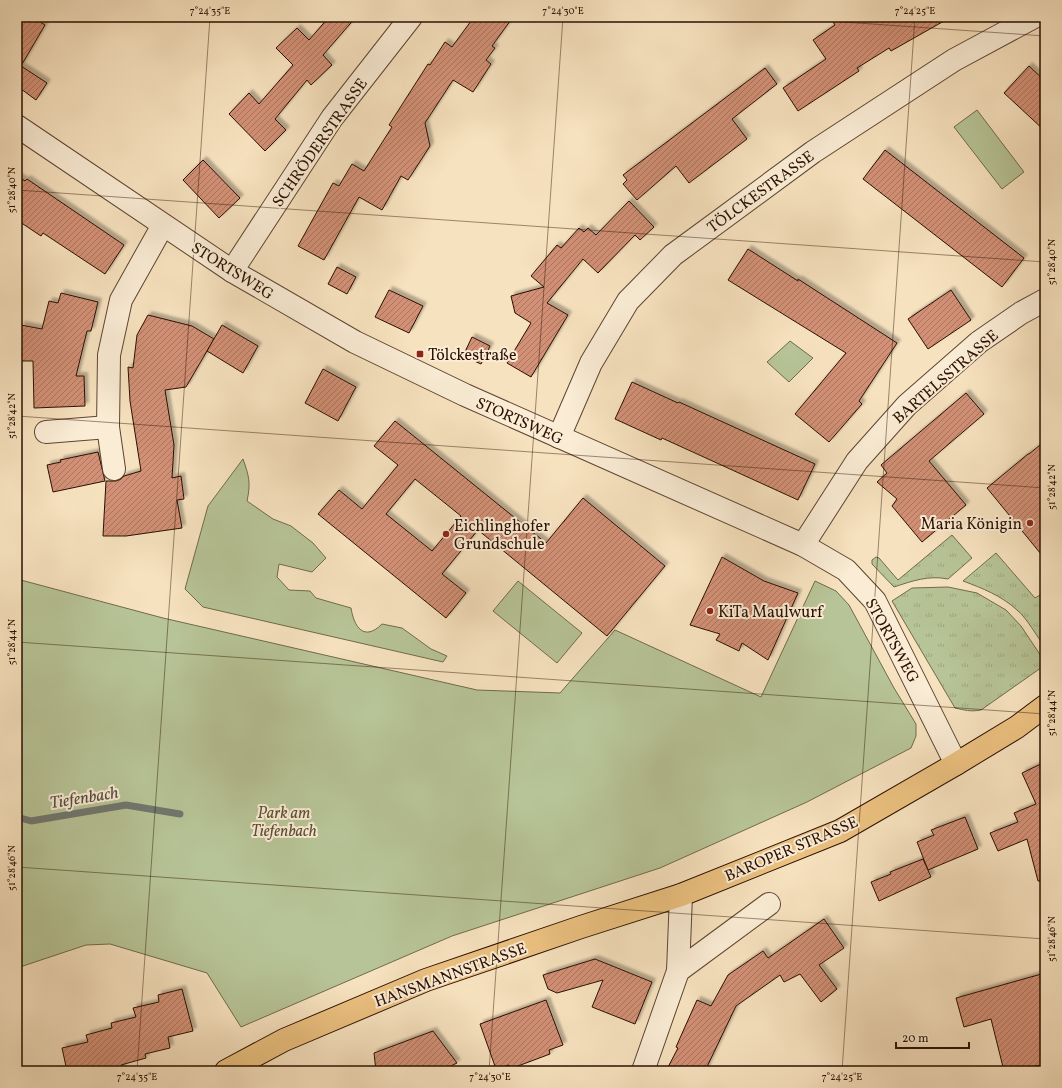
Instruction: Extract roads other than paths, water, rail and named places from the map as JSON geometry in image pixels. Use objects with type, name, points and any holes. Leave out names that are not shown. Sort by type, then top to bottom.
[{"type":"main road","name":"BAROPER STRASSE","points":[[681,895],[840,830],[956,764],[1017,727],[1045,706]]},
{"type":"main road","name":"HANSMANNSTRASSE","points":[[226,1071],[284,1040],[426,980],[581,927],[681,895]]},
{"type":"street","name":"SCHRÖDERSTRASSE","points":[[232,271],[332,118],[411,17]]},
{"type":"street","name":"TÖLCKESTRASSE","points":[[559,437],[591,363],[628,301],[673,255],[813,152],[954,60],[1034,17]]},
{"type":"street","name":"STORTSWEG","points":[[17,126],[232,271],[307,315],[384,357],[559,437],[803,545],[846,570],[876,600],[956,764]]},
{"type":"street","points":[[114,469],[108,427],[109,355],[121,300],[163,225]]},
{"type":"street","name":"BARTELSSTRASSE","points":[[803,545],[857,462],[907,405],[979,342],[1021,313],[1045,300]]},
{"type":"street","points":[[46,432],[108,427]]},
{"type":"street","points":[[643,1071],[678,971],[681,895]]},
{"type":"street","points":[[678,971],[769,904]]},
{"type":"waterway","name":"Tiefenbach","points":[[17,817],[31,821],[126,805],[180,814]]},
{"type":"place","name":"Tölckestraße","points":[[420,354]]},
{"type":"place","name":"Maria Königin","points":[[1030,523]]},
{"type":"place","name":"Eichlinghofer Grundschule","points":[[446,534]]},
{"type":"place","name":"KiTa Maulwurf","points":[[710,611]]},
{"type":"park label","name":"Park am Tiefenbach","points":[[284,821]]}]
